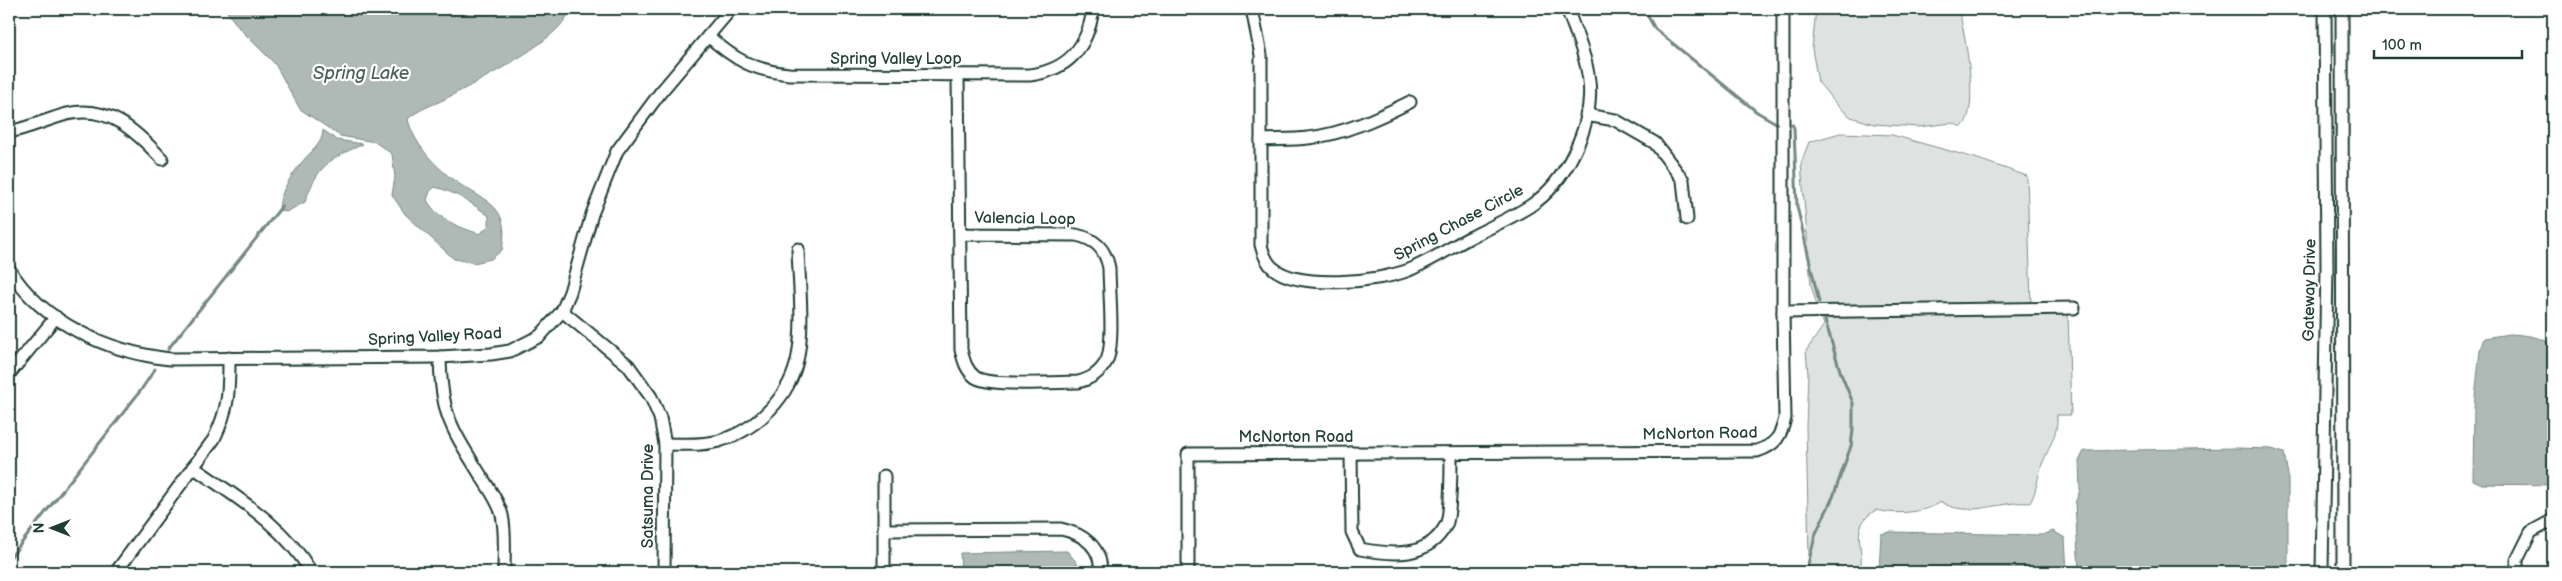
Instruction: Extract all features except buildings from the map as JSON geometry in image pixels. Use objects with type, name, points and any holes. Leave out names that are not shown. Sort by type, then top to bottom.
[{"type":"street","points":[[708,36],[731,9]]},
{"type":"street","name":"Spring Valley Loop","points":[[708,36],[742,63],[765,71],[789,74],[1030,75],[1055,69],[1081,46],[1090,27],[1093,9]]},
{"type":"street","name":"Spring Chase Circle","points":[[1252,9],[1260,55],[1261,245],[1263,255],[1272,268],[1301,280],[1366,281],[1410,269],[1531,206],[1562,175],[1578,146],[1586,115],[1589,83],[1584,54],[1567,9]]},
{"type":"street","name":"McNorton Road","points":[[1188,572],[1188,454],[1757,451],[1768,448],[1776,442],[1782,434],[1786,418],[1783,312],[1784,9]]},
{"type":"street","name":"Gateway Drive","points":[[2322,572],[2327,268],[2326,9]]},
{"type":"street","name":"Gateway Drive","points":[[2342,9],[2344,572]]},
{"type":"street","name":"Spring Valley Road","points":[[9,269],[32,297],[56,317],[80,333],[142,356],[170,359],[440,357],[510,351],[540,336],[562,311],[570,292],[592,214],[617,151],[660,93],[708,36]]},
{"type":"street","name":"Valencia Loop","points":[[958,76],[961,350],[966,367],[977,379],[992,383],[1078,382],[1090,379],[1100,371],[1106,361],[1110,348],[1109,268],[1106,256],[1100,246],[1090,238],[1076,235],[961,234]]},
{"type":"street","points":[[1260,140],[1308,138],[1340,131],[1374,120],[1410,102]]},
{"type":"street","points":[[9,132],[67,114],[85,111],[102,113],[139,134],[162,158]]},
{"type":"street","points":[[1586,115],[1615,120],[1655,143],[1683,180],[1687,219]]},
{"type":"street","points":[[665,444],[700,445],[736,435],[755,424],[769,412],[780,397],[792,377],[798,358],[800,334],[798,249]]},
{"type":"street","points":[[1783,312],[2074,308]]},
{"type":"street","name":"Satsuma Drive","points":[[562,311],[628,365],[651,397],[657,411],[665,444],[664,572]]},
{"type":"street","points":[[9,374],[56,317]]},
{"type":"street","points":[[440,357],[441,393],[447,416],[457,437],[496,499],[501,514],[504,531],[504,572]]},
{"type":"street","points":[[116,572],[214,439],[225,415],[229,395],[229,358]]},
{"type":"street","points":[[1351,453],[1352,532],[1360,549],[1389,555],[1410,553],[1431,542],[1446,524],[1451,452]]},
{"type":"street","points":[[193,467],[254,510],[278,530],[311,572]]},
{"type":"street","points":[[884,476],[884,572]]},
{"type":"street","points":[[2517,572],[2517,560],[2531,532],[2553,520]]},
{"type":"street","points":[[2323,522],[2344,522]]},
{"type":"street","points":[[884,530],[1061,529],[1077,532],[1094,548],[1101,562],[1101,572]]},
{"type":"shaded area","points":[[1816,9],[1959,9],[1970,71],[1971,88],[1968,118],[1962,127],[1952,123],[1919,127],[1874,124],[1851,117],[1838,106],[1818,82],[1812,49]]},
{"type":"shaded area","points":[[1840,133],[1892,135],[1975,158],[2027,176],[2031,304],[1817,306],[1811,285],[1801,163],[1809,142]]},
{"type":"shaded area","points":[[2068,313],[2071,415],[2057,415],[2054,436],[2040,470],[2030,503],[1962,509],[1941,502],[1927,509],[1910,512],[1884,512],[1876,510],[1862,523],[1859,538],[1860,572],[1806,572],[1809,555],[1806,426],[1808,374],[1806,351],[1824,325],[1821,316]]},
{"type":"water","name":"Spring Lake","points":[[225,9],[569,9],[564,20],[553,33],[536,46],[495,72],[420,110],[408,119],[414,136],[437,166],[462,186],[491,204],[498,212],[504,234],[502,250],[491,259],[474,263],[454,259],[405,214],[392,195],[395,177],[392,154],[375,142],[340,136],[300,109],[275,64],[239,28]],"holes":[[[435,187],[463,198],[489,216],[489,225],[480,234],[443,218],[427,200],[430,191]]]},
{"type":"water","points":[[323,130],[337,140],[363,144],[326,165],[315,180],[305,202],[286,212],[279,210],[281,197],[286,185],[321,140]]},
{"type":"water","points":[[2509,334],[2532,337],[2553,345],[2553,485],[2482,484],[2473,480],[2474,408],[2480,350],[2484,338]]},
{"type":"water","points":[[2272,449],[2284,453],[2288,475],[2288,572],[2079,572],[2075,503],[2080,490],[2079,461],[2084,451]]},
{"type":"water","points":[[2053,531],[2065,538],[2067,572],[1879,572],[1881,534],[1890,532],[2042,535]]},
{"type":"water","points":[[1067,551],[1077,563],[1078,572],[961,572],[960,553]]},
{"type":"waterway","points":[[1644,9],[1655,29],[1757,112],[1776,123]]},
{"type":"waterway","points":[[1792,124],[1794,128],[1797,206],[1819,302]]},
{"type":"waterway","points":[[168,349],[282,206]]},
{"type":"waterway","points":[[1806,572],[1816,533],[1833,497],[1851,446],[1853,430],[1853,403],[1841,374],[1825,320]]},
{"type":"waterway","points":[[9,559],[141,390],[155,369]]}]
